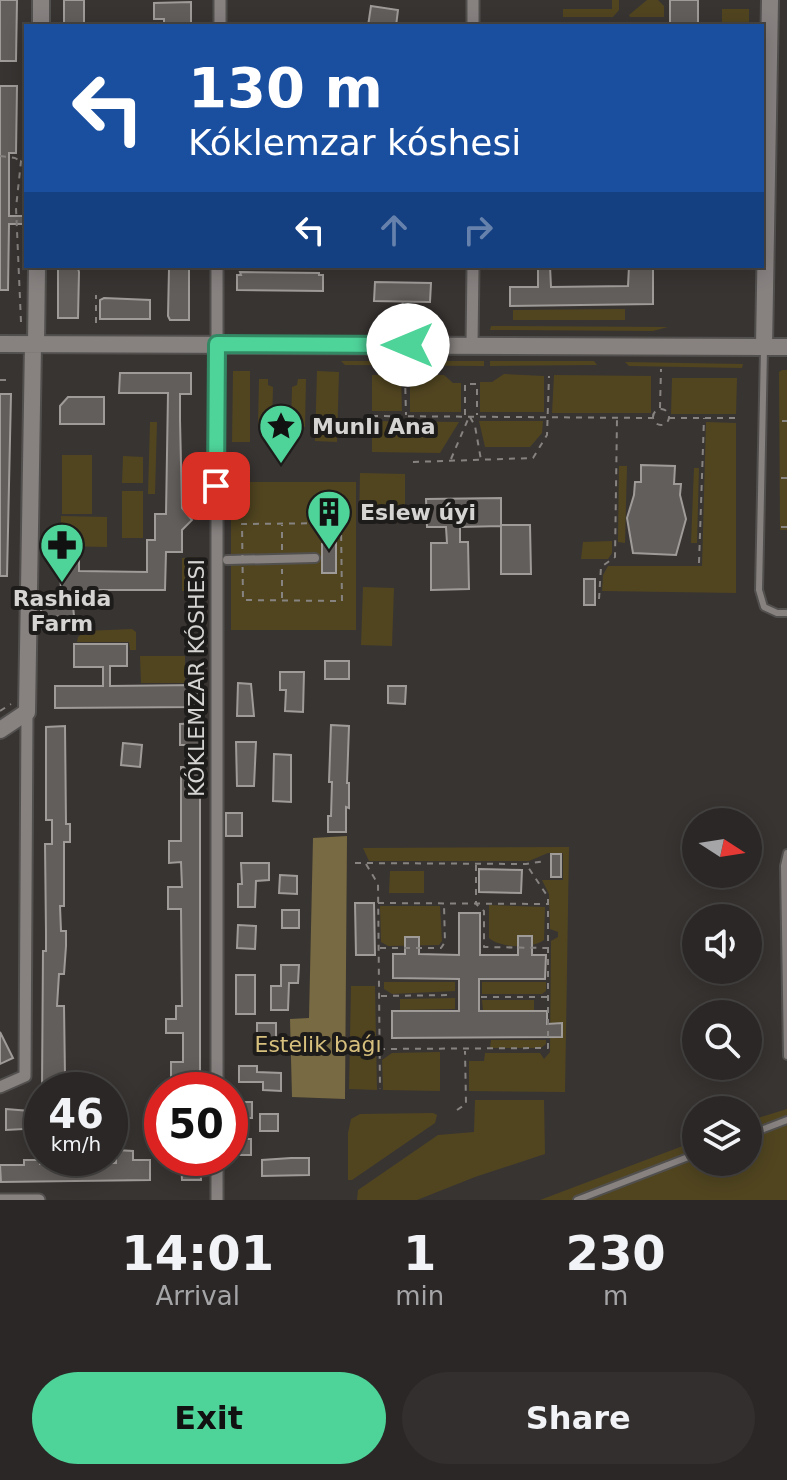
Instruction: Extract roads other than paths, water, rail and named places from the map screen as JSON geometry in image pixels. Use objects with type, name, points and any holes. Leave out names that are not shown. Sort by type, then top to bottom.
[{"type":"main road","points":[[41,0],[41,24]]},
{"type":"main road","points":[[764,347],[770,0]]},
{"type":"main road","points":[[0,730],[27,712],[37,268]]},
{"type":"main road","points":[[0,344],[787,347]]},
{"type":"street","points":[[220,0],[220,24]]},
{"type":"street","points":[[473,0],[473,24]]},
{"type":"street","name":"KÓKLEMZAR KÓSHESI","points":[[217,268],[217,1072]]},
{"type":"street","points":[[472,345],[473,268]]},
{"type":"street","points":[[227,560],[315,558]]},
{"type":"street","points":[[0,1087],[25,1076],[27,712]]},
{"type":"street","points":[[217,1176],[217,1200]]},
{"type":"street","points":[[0,1200],[39,1200]]},
{"type":"lane","points":[[764,347],[759,590],[764,607],[777,613],[787,613]]},
{"type":"lane","points":[[787,853],[784,866],[787,1056]]},
{"type":"lane","points":[[762,1130],[787,1120]]},
{"type":"lane","points":[[577,1200],[682,1159]]},
{"type":"place","name":"Munlı Ana","points":[[281,465]]},
{"type":"place","name":"Eslew úyi","points":[[329,551]]},
{"type":"place","name":"Rashida Farm","points":[[62,584]]},
{"type":"park label","name":"Estelik baǵı","points":[[318,1044]]}]
